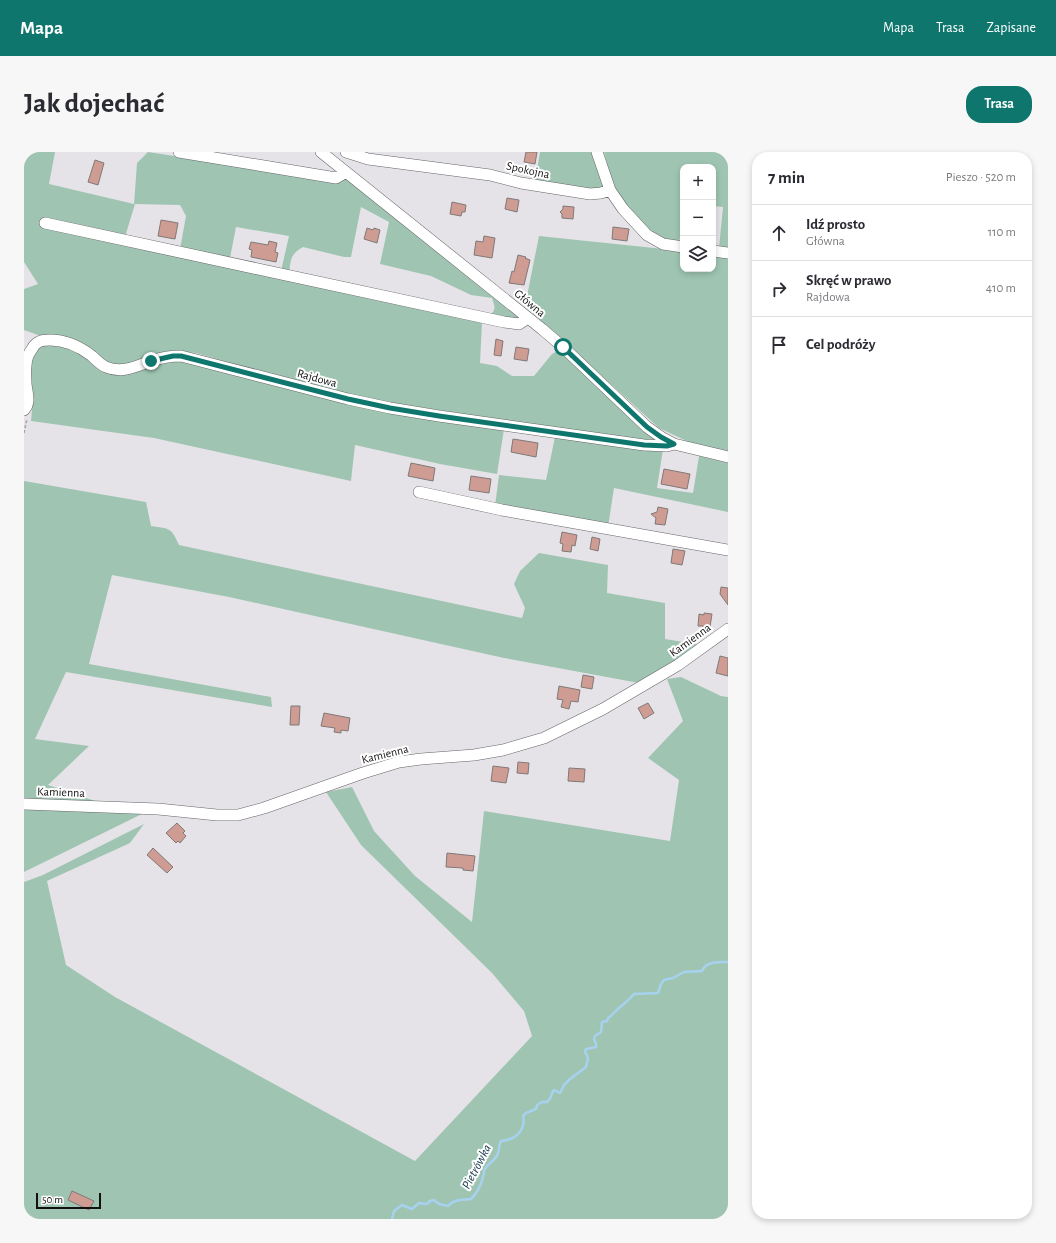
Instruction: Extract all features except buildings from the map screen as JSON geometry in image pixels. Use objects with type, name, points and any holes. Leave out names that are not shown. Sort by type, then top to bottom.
[{"type":"street","points":[[179,152],[336,178],[346,172]]},
{"type":"street","name":"Główna","points":[[321,152],[440,246],[563,347],[647,427],[674,444],[728,457]]},
{"type":"street","name":"Spokojna","points":[[346,152],[368,159],[490,175],[521,184],[590,194],[610,190]]},
{"type":"street","points":[[597,152],[610,190],[623,209],[647,235],[663,244],[680,247]]},
{"type":"street","points":[[45,222],[504,322],[519,324],[528,318]]},
{"type":"street","points":[[716,251],[728,253]]},
{"type":"street","name":"Rajdowa","points":[[25,409],[29,400],[26,383],[26,364],[31,350],[34,344],[41,340],[54,340],[68,342],[84,350],[105,367],[115,370],[128,370],[151,361],[173,356],[181,356],[348,399],[411,411],[644,445],[667,446],[674,444]]},
{"type":"street","points":[[419,492],[502,510],[728,550]]},
{"type":"street","name":"Kamienna","points":[[24,804],[158,809],[217,816],[238,815],[264,808],[399,762],[474,755],[503,750],[544,738],[603,708],[678,665],[728,629]]},
{"type":"path","points":[[24,433],[28,413],[25,409]]},
{"type":"green space","points":[[24,152],[55,152],[49,184],[134,204],[137,163],[148,152],[333,180],[346,178],[520,319],[488,316],[494,310],[492,298],[471,295],[431,276],[380,264],[389,222],[361,207],[351,257],[344,257],[303,247],[293,255],[289,273],[281,271],[289,236],[236,227],[230,258],[180,249],[186,216],[180,205],[135,204],[125,237],[178,256],[482,323],[480,363],[497,366],[512,376],[534,376],[552,354],[559,350],[656,441],[644,443],[351,396],[196,353],[177,351],[115,367],[72,339],[38,335],[24,330],[24,289],[38,284],[24,262]]},
{"type":"green space","points":[[540,152],[591,152],[605,187],[590,189],[535,182]]},
{"type":"green space","points":[[604,152],[728,152],[728,249],[719,248],[723,207],[716,206],[716,164],[680,164],[679,243],[665,241],[651,234],[629,212],[613,186]]},
{"type":"green space","points":[[539,236],[680,251],[680,272],[716,272],[716,255],[728,257],[728,453],[693,444],[659,428],[525,306]]},
{"type":"green space","points":[[48,344],[71,347],[105,372],[179,359],[504,429],[497,474],[440,464],[355,445],[351,481],[154,438],[31,421],[33,399],[29,378],[32,352],[40,346]]},
{"type":"green space","points":[[555,437],[663,449],[657,488],[693,493],[699,456],[728,463],[728,512],[614,488],[608,527],[495,506],[499,475],[546,480]]},
{"type":"green space","points":[[24,481],[146,502],[151,526],[166,529],[172,532],[179,545],[522,618],[525,608],[514,584],[520,571],[539,553],[608,565],[607,593],[665,603],[665,639],[702,645],[639,683],[504,658],[229,597],[112,575],[89,664],[271,697],[272,707],[66,672],[35,739],[89,746],[48,785],[98,802],[24,799]]},
{"type":"green space","points":[[681,677],[721,696],[728,697],[728,1219],[24,1219],[24,882],[43,875],[144,824],[130,843],[47,881],[66,965],[115,997],[415,1161],[532,1036],[524,1011],[492,973],[361,845],[326,792],[352,787],[374,831],[415,876],[472,922],[484,811],[670,841],[679,780],[648,758],[683,721],[667,679]]},
{"type":"green space","points":[[24,807],[146,812],[24,872]]},
{"type":"waterway","name":"Pietrówka","points":[[392,1219],[394,1211],[402,1205],[412,1209],[419,1203],[427,1204],[434,1200],[439,1204],[448,1206],[456,1201],[471,1199],[480,1186],[485,1168],[497,1156],[501,1141],[515,1137],[523,1126],[523,1116],[526,1113],[536,1109],[537,1105],[542,1102],[547,1102],[554,1090],[560,1093],[564,1085],[586,1067],[588,1058],[585,1051],[586,1049],[596,1047],[594,1039],[595,1036],[601,1032],[602,1022],[607,1021],[608,1018],[634,994],[658,993],[664,980],[673,978],[684,972],[702,971],[706,965],[713,963],[728,962]]},
{"type":"route","points":[[151,361],[173,356],[181,356],[348,399],[390,408],[644,445],[667,446],[674,444],[647,427],[563,347]]}]
